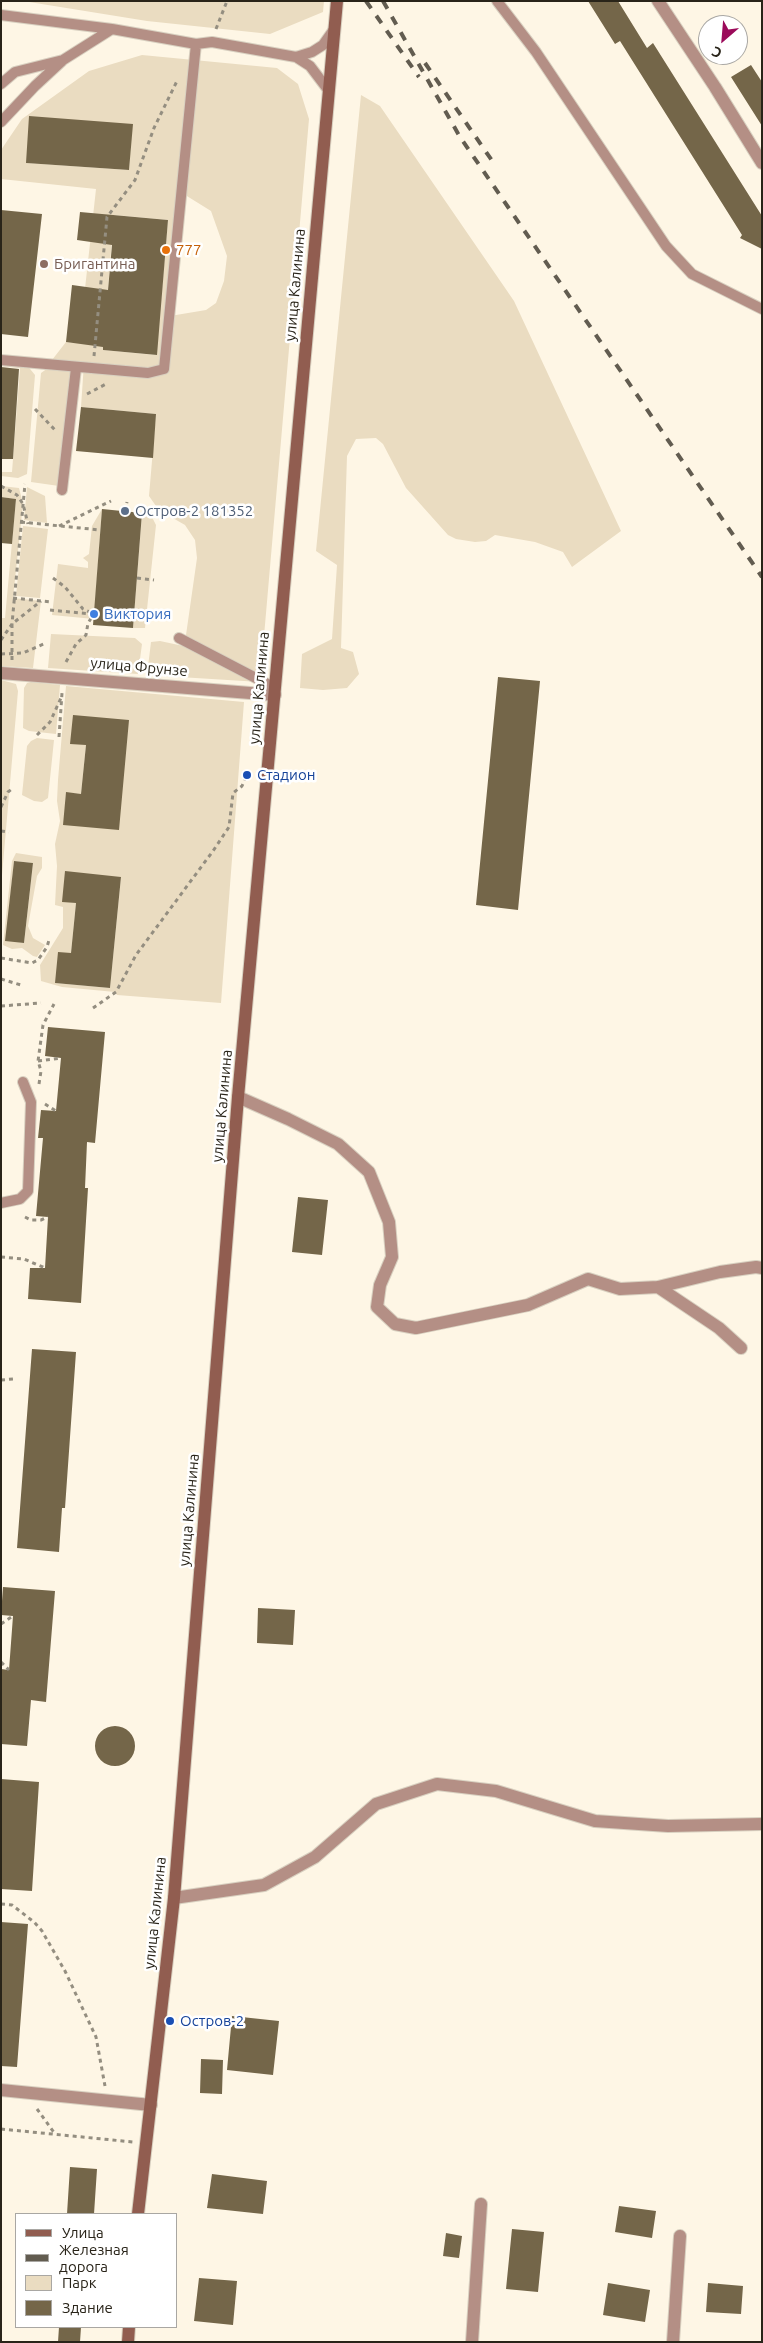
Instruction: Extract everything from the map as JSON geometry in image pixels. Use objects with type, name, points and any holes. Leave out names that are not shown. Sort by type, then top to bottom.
[{"type":"main road","name":"улица Калинина","points":[[138,2213],[174,1898],[238,1097],[337,1]]},
{"type":"main road","points":[[128,2342],[129,2328]]},
{"type":"street","points":[[658,1],[715,87],[762,163]]},
{"type":"street","name":"улица Фрунзе","points":[[7,673],[275,691]]},
{"type":"street","points":[[238,1097],[338,1144],[369,1172],[389,1222],[392,1257],[380,1286],[377,1307],[395,1324],[416,1328],[528,1305],[588,1279],[620,1289],[658,1287],[720,1272],[756,1267],[762,1268]]},
{"type":"street","points":[[658,1287],[719,1328],[741,1348]]},
{"type":"street","points":[[174,1898],[264,1885],[315,1857],[376,1804],[437,1784],[496,1791],[595,1820],[668,1826],[762,1824]]},
{"type":"street","points":[[1,2090],[151,2104]]},
{"type":"street","points":[[472,2342],[481,2204]]},
{"type":"street","points":[[673,2342],[680,2236]]},
{"type":"lane","points":[[497,1],[536,52],[666,246],[692,274],[762,309]]},
{"type":"lane","points":[[1,15],[112,29],[196,44],[212,42],[296,57],[310,66],[329,91]]},
{"type":"lane","points":[[296,57],[312,52],[323,45],[335,28]]},
{"type":"lane","points":[[1,122],[63,60],[112,29]]},
{"type":"lane","points":[[1,360],[128,372],[148,373],[164,369],[196,44]]},
{"type":"lane","points":[[1,84],[15,72],[63,60]]},
{"type":"lane","points":[[62,490],[76,368]]},
{"type":"lane","points":[[179,638],[275,691]]},
{"type":"lane","points":[[1,1203],[20,1199],[28,1191],[32,1102],[23,1082]]},
{"type":"path","points":[[212,42],[227,1]]},
{"type":"path","points":[[93,369],[107,217],[135,180],[154,128],[179,78]]},
{"type":"path","points":[[72,402],[128,372]]},
{"type":"path","points":[[35,409],[67,443]]},
{"type":"path","points":[[7,673],[12,654],[13,598],[25,484]]},
{"type":"path","points":[[1,486],[17,495],[23,504],[28,524]]},
{"type":"path","points":[[58,527],[111,501]]},
{"type":"path","points":[[125,512],[126,502]]},
{"type":"path","points":[[21,522],[100,530]]},
{"type":"path","points":[[53,578],[65,587],[84,609],[94,614]]},
{"type":"path","points":[[137,578],[154,580]]},
{"type":"path","points":[[13,598],[51,602]]},
{"type":"path","points":[[1,640],[12,624],[41,601]]},
{"type":"path","points":[[50,610],[94,614]]},
{"type":"path","points":[[59,737],[62,695],[68,656],[86,635],[88,622],[94,614]]},
{"type":"path","points":[[133,618],[149,619]]},
{"type":"path","points":[[1,654],[23,653],[46,643]]},
{"type":"path","points":[[37,735],[50,722],[62,695]]},
{"type":"path","points":[[94,1008],[116,992],[136,955],[229,827],[233,793],[242,786],[247,775]]},
{"type":"path","points":[[1,807],[13,788]]},
{"type":"path","points":[[1,831],[9,832]]},
{"type":"path","points":[[1,958],[32,962],[38,960],[47,947],[49,940]]},
{"type":"path","points":[[1,979],[21,985]]},
{"type":"path","points":[[1,1006],[41,1003]]},
{"type":"path","points":[[54,1004],[43,1025],[38,1060],[41,1071],[32,1102],[48,1105],[56,1111]]},
{"type":"path","points":[[38,1060],[61,1058]]},
{"type":"path","points":[[25,1217],[31,1220],[41,1220],[48,1217]]},
{"type":"path","points":[[1,1258],[24,1259],[45,1268]]},
{"type":"path","points":[[1,1380],[12,1379]]},
{"type":"path","points":[[1,1624],[13,1616]]},
{"type":"path","points":[[1,1662],[8,1670]]},
{"type":"path","points":[[1,1904],[12,1905],[42,1931],[65,1971],[90,2023],[96,2037],[104,2085],[116,2100]]},
{"type":"path","points":[[1,2129],[146,2143]]},
{"type":"green space","points":[[23,1],[324,1],[323,12],[270,34],[147,21]]},
{"type":"green space","points":[[142,55],[277,68],[298,84],[309,119],[260,682],[147,675],[151,642],[160,641],[188,647],[186,635],[197,558],[195,540],[185,525],[171,517],[163,516],[149,496],[156,414],[81,407],[84,363],[52,360],[66,342],[79,343],[96,189],[1,179],[1,150],[22,119],[89,71]],"holes":[[[132,124],[129,170],[26,163]],[[182,193],[211,211],[227,256],[224,281],[216,303],[206,310],[170,316]],[[114,215],[168,220],[156,355],[103,350]]]},
{"type":"green space","points":[[361,95],[380,106],[514,301],[621,531],[572,567],[563,552],[535,542],[495,535],[486,541],[475,542],[456,539],[448,535],[406,488],[383,444],[376,438],[356,439],[347,456],[341,648],[353,652],[359,674],[347,688],[323,690],[300,688],[302,654],[332,639],[337,565],[316,551]]},
{"type":"green space","points":[[1,362],[26,364],[35,375],[27,474],[18,478],[1,476],[1,472],[12,472],[20,368],[1,366]]},
{"type":"green space","points":[[48,368],[71,370],[59,486],[31,482],[41,373]]},
{"type":"green space","points":[[1,486],[19,488],[23,504],[13,598],[41,601],[33,668],[1,666],[1,618],[5,618],[16,499],[1,497]]},
{"type":"green space","points":[[27,487],[45,496],[47,523],[24,520]]},
{"type":"green space","points":[[102,509],[94,619],[52,615],[58,564],[88,568],[88,562],[83,558],[89,554],[92,526]]},
{"type":"green space","points":[[149,511],[156,525],[145,628],[133,628],[142,513]]},
{"type":"green space","points":[[23,526],[48,529],[40,598],[16,596]]},
{"type":"green space","points":[[51,634],[135,638],[142,644],[138,674],[48,668]]},
{"type":"green space","points":[[1,680],[16,684],[18,691],[1,887]]},
{"type":"green space","points":[[27,683],[60,685],[56,734],[29,731],[23,728],[24,688]]},
{"type":"green space","points":[[66,686],[244,702],[221,1003],[117,995],[115,992],[62,987],[41,981],[40,965],[63,928],[63,907],[55,905],[57,866],[55,844],[60,821],[57,801]],"holes":[[[129,720],[64,824],[66,793],[81,794],[86,745]],[[121,877],[110,988],[55,983],[71,953],[76,903],[62,901]]]},
{"type":"green space","points":[[37,738],[54,740],[48,798],[42,802],[34,801],[22,795],[27,746]]},
{"type":"green space","points":[[16,853],[42,857],[42,868],[37,876],[28,926],[33,938],[45,945],[37,957],[22,948],[12,949],[3,945],[12,861]],"holes":[[[14,861],[33,863],[24,943],[6,940]]]},
{"type":"building","points":[[588,1],[618,1],[647,48],[653,43],[762,216],[762,249],[740,238],[742,235],[620,41],[615,44]]},
{"type":"building","points":[[751,65],[762,82],[762,126],[731,77]]},
{"type":"building","points":[[29,116],[133,124],[129,170],[26,163]]},
{"type":"building","points":[[1,210],[42,214],[28,337],[1,334]]},
{"type":"building","points":[[80,212],[168,220],[157,355],[103,350],[103,347],[66,342],[72,285],[108,290],[112,245],[77,240]]},
{"type":"building","points":[[1,367],[19,369],[13,459],[1,459]]},
{"type":"building","points":[[81,407],[156,414],[153,458],[76,451]]},
{"type":"building","points":[[1,497],[16,499],[12,544],[1,543]]},
{"type":"building","points":[[102,509],[142,513],[133,628],[93,625]]},
{"type":"building","points":[[498,677],[540,681],[518,910],[476,905]]},
{"type":"building","points":[[73,715],[129,720],[119,830],[63,825],[66,792],[81,794],[86,745],[70,744]]},
{"type":"building","points":[[14,861],[33,863],[24,943],[5,941]]},
{"type":"building","points":[[65,871],[121,877],[110,988],[55,983],[58,952],[71,953],[76,903],[62,902]]},
{"type":"building","points":[[48,1027],[105,1032],[95,1143],[87,1142],[85,1188],[88,1188],[81,1303],[28,1299],[30,1268],[45,1268],[48,1217],[36,1216],[43,1138],[38,1138],[41,1110],[56,1111],[61,1058],[45,1056]]},
{"type":"building","points":[[298,1197],[328,1200],[322,1255],[292,1252]]},
{"type":"building","points":[[32,1349],[76,1352],[65,1508],[62,1508],[59,1552],[17,1548]]},
{"type":"building","points":[[3,1587],[55,1591],[46,1702],[31,1700],[27,1746],[1,1744],[1,1669],[9,1670],[13,1616],[1,1615]]},
{"type":"building","points":[[258,1608],[295,1610],[293,1645],[257,1643]]},
{"type":"building","points":[[119,1726],[126,1729],[132,1735],[135,1746],[134,1754],[126,1763],[119,1766],[111,1766],[104,1763],[96,1754],[95,1742],[98,1735],[107,1727]]},
{"type":"building","points":[[1,1779],[39,1782],[32,1891],[1,1889]]},
{"type":"building","points":[[1,1922],[28,1924],[17,2067],[1,2066]]},
{"type":"building","points":[[232,2016],[279,2021],[273,2075],[227,2070]]},
{"type":"building","points":[[201,2059],[223,2060],[222,2094],[200,2093]]},
{"type":"building","points":[[70,2167],[97,2169],[94,2213],[67,2213]]},
{"type":"building","points":[[212,2174],[267,2181],[263,2214],[207,2208]]},
{"type":"building","points":[[619,2206],[656,2211],[652,2238],[615,2232]]},
{"type":"building","points":[[512,2229],[544,2232],[538,2292],[506,2289]]},
{"type":"building","points":[[446,2233],[462,2236],[459,2258],[443,2256]]},
{"type":"building","points":[[199,2278],[237,2281],[233,2325],[194,2321]]},
{"type":"building","points":[[608,2283],[650,2290],[645,2322],[603,2315]]},
{"type":"building","points":[[708,2283],[743,2286],[741,2314],[706,2312]]},
{"type":"building","points":[[59,2328],[81,2328],[80,2342],[58,2342]]},
{"type":"railway","points":[[366,1],[419,77]]},
{"type":"railway","points":[[383,1],[460,137],[762,577]]},
{"type":"railway","points":[[425,63],[495,165]]},
{"type":"place","name":"777","points":[[166,250]]},
{"type":"place","name":"Бригантина","points":[[44,264]]},
{"type":"place","name":"Остров-2 181352","points":[[125,511]]},
{"type":"place","name":"Виктория","points":[[94,614]]},
{"type":"place","name":"Стадион","points":[[247,775]]},
{"type":"place","name":"Остров-2","points":[[170,2021]]}]
